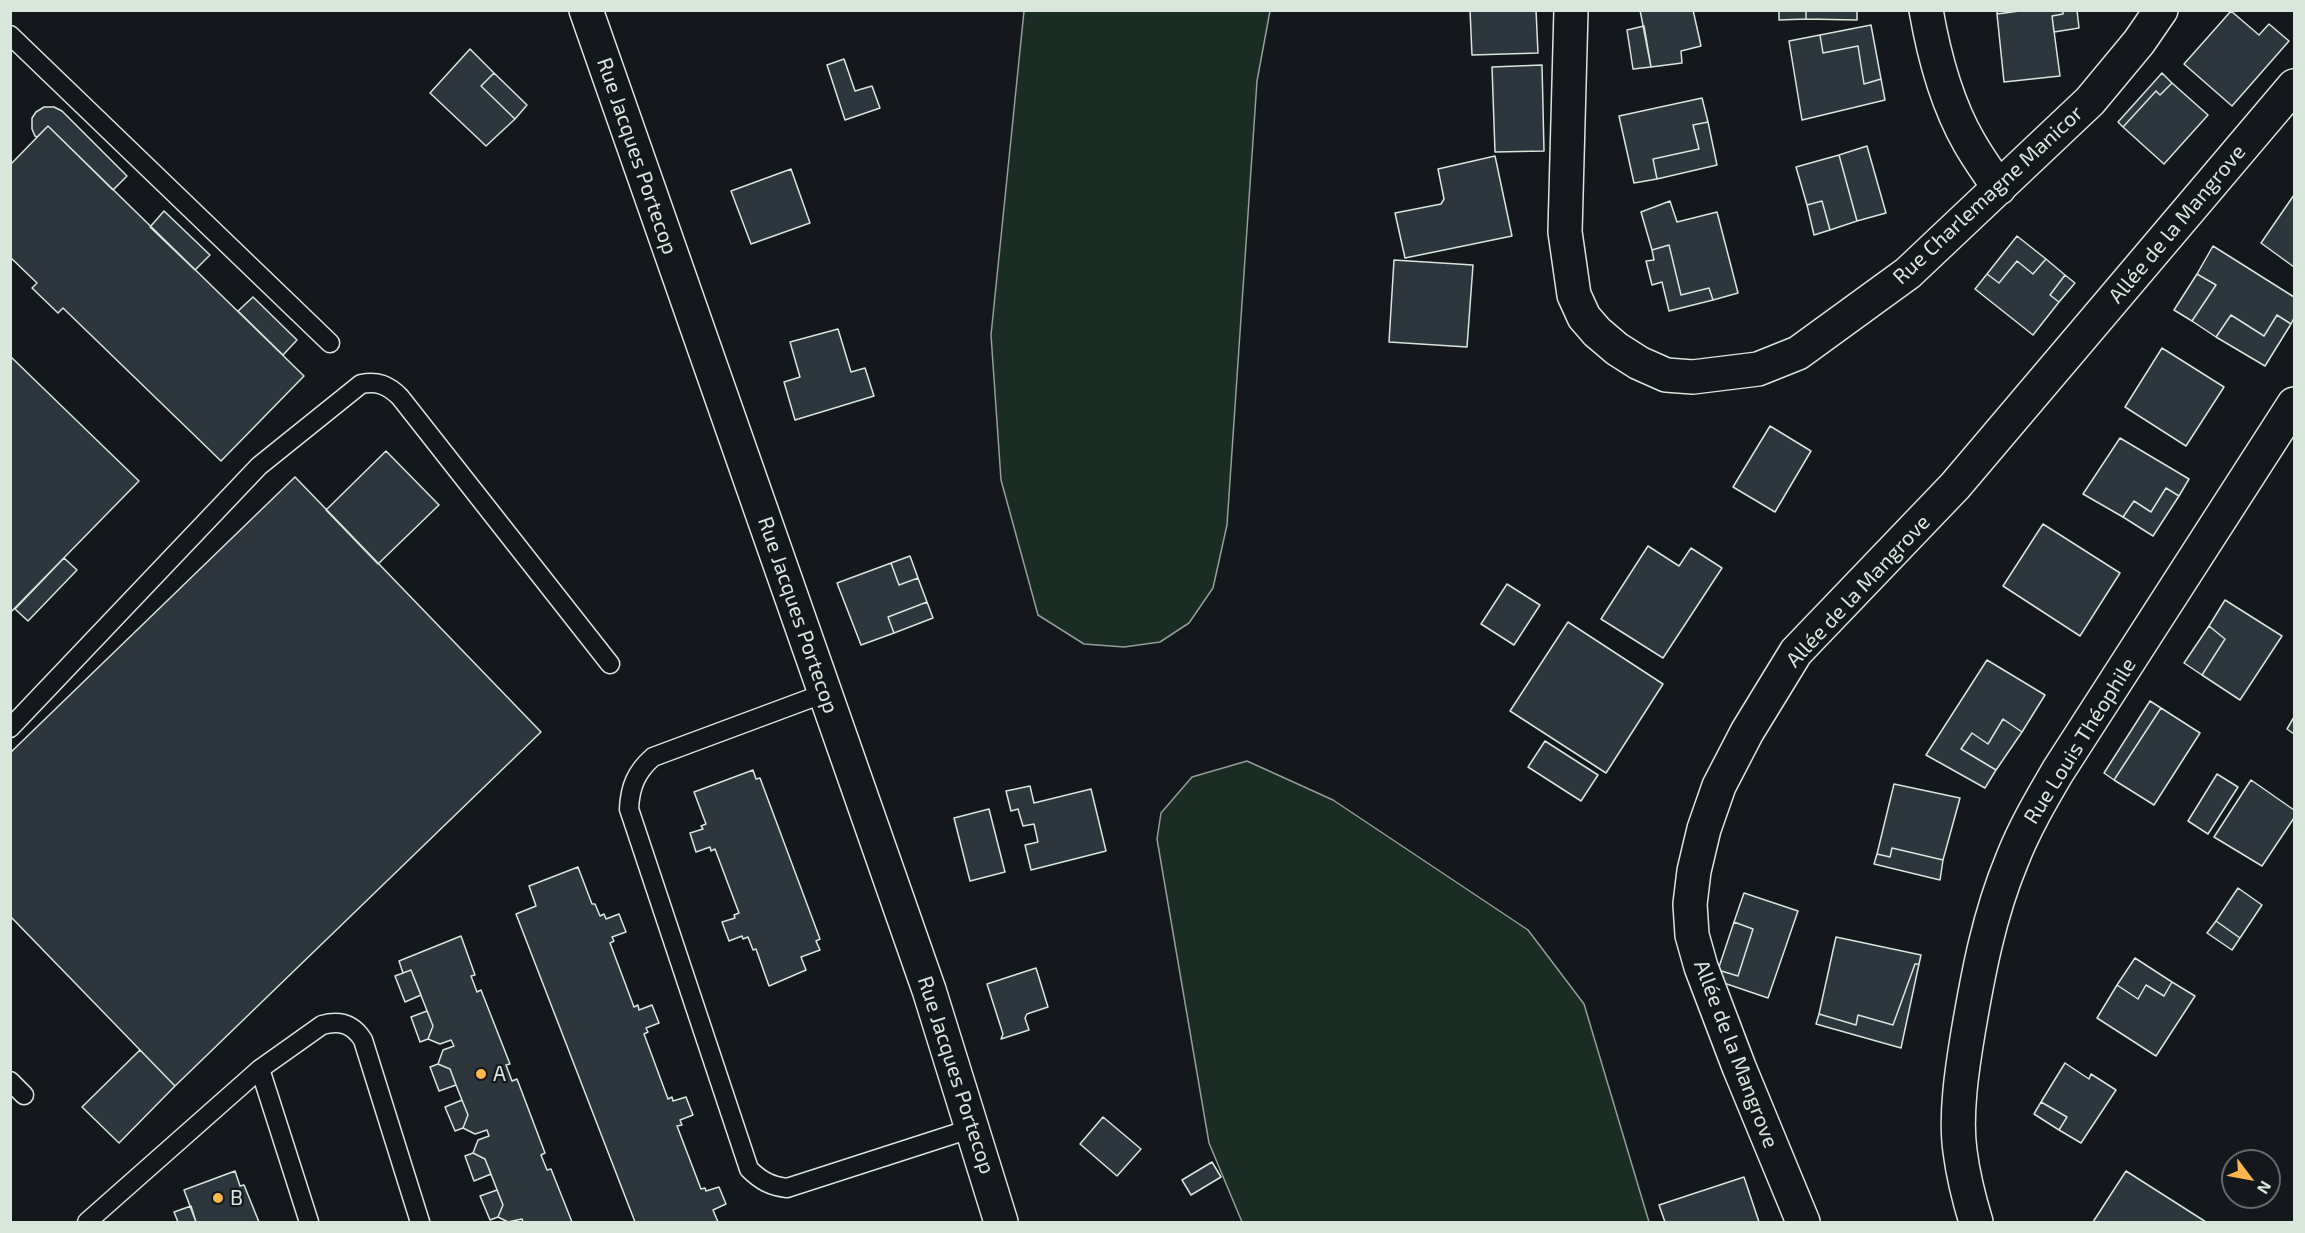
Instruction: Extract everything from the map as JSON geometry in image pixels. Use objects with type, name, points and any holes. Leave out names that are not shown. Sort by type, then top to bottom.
[{"type":"street","name":"Rue Jacques Portecop","points":[[586,10],[929,990],[1001,1222]]},
{"type":"street","name":"Rue Charlemagne Manicor","points":[[1571,10],[1565,231],[1574,295],[1584,317],[1597,332],[1617,348],[1640,363],[1666,375],[1693,377],[1758,369],[1798,353],[1908,273],[2090,101],[2139,42],[2161,10]]},
{"type":"street","points":[[1926,10],[1931,40],[1943,83],[1968,140],[1999,188]]},
{"type":"street","name":"Allée de la Mangrove","points":[[1803,1222],[1730,1045],[1701,967],[1692,935],[1690,904],[1694,871],[1704,829],[1719,786],[1746,732],[1796,652],[1955,486],[2295,86]]},
{"type":"street","name":"Rue Louis Théophile","points":[[1976,1222],[1960,1149],[1960,1104],[1964,1056],[1979,965],[2011,862],[2031,818],[2058,771],[2295,404]]},
{"type":"lane","points":[[10,35],[330,343]]},
{"type":"lane","points":[[10,728],[259,466],[361,384],[372,382],[383,384],[400,398],[610,664]]},
{"type":"lane","points":[[825,693],[652,757],[634,780],[630,794],[629,809],[748,1169],[759,1179],[773,1186],[788,1188],[973,1128]]},
{"type":"lane","points":[[96,1219],[260,1069],[322,1025],[341,1022],[358,1032],[363,1040],[420,1222]]},
{"type":"lane","points":[[260,1069],[309,1222]]},
{"type":"lane","points":[[10,1081],[24,1095]]},
{"type":"green space","points":[[1024,11],[1270,11],[1257,81],[1227,525],[1213,588],[1189,623],[1160,642],[1124,647],[1084,644],[1038,615],[1001,480],[991,335]]},
{"type":"green space","points":[[1247,761],[1333,800],[1528,930],[1584,1004],[1649,1222],[1242,1222],[1209,1143],[1157,839],[1161,813],[1192,777]]},
{"type":"building","points":[[1470,10],[1536,10],[1538,53],[1472,55]]},
{"type":"building","points":[[1640,10],[1693,10],[1701,46],[1681,51],[1682,63],[1651,67]]},
{"type":"building","points":[[1779,10],[1806,10],[1806,19],[1779,20]]},
{"type":"building","points":[[1806,10],[1857,10],[1857,20],[1806,19]]},
{"type":"building","points":[[1997,10],[2027,10],[1997,14]]},
{"type":"building","points":[[2027,10],[2063,10],[2063,14],[2052,16],[2060,76],[2004,82],[1997,14]]},
{"type":"building","points":[[2063,10],[2077,10],[2079,28],[2054,32],[2052,16],[2063,14]]},
{"type":"building","points":[[2231,11],[2259,35],[2269,24],[2289,41],[2232,106],[2184,64]]},
{"type":"building","points":[[1871,25],[1881,79],[1864,84],[1858,46],[1823,53],[1820,35]]},
{"type":"building","points":[[1644,26],[1651,67],[1633,69],[1627,30]]},
{"type":"building","points":[[1820,35],[1823,53],[1858,46],[1864,84],[1881,79],[1885,100],[1802,120],[1789,41]]},
{"type":"building","points":[[470,49],[494,73],[481,86],[515,119],[486,146],[430,93]]},
{"type":"building","points":[[844,59],[855,91],[872,86],[880,108],[845,120],[827,65]]},
{"type":"building","points":[[1542,65],[1544,151],[1495,152],[1492,67]]},
{"type":"building","points":[[494,73],[527,105],[515,119],[481,86]]},
{"type":"building","points":[[2162,73],[2172,83],[2160,95],[2156,91],[2123,127],[2118,122]]},
{"type":"building","points":[[2172,83],[2208,115],[2164,164],[2123,127],[2156,91],[2160,95]]},
{"type":"building","points":[[1702,98],[1708,122],[1693,125],[1699,149],[1653,159],[1657,179],[1634,183],[1619,116]]},
{"type":"building","points":[[44,107],[54,107],[62,111],[127,176],[113,190],[48,126],[37,137],[35,136],[32,129],[32,118]]},
{"type":"building","points":[[1708,122],[1717,165],[1657,179],[1653,159],[1699,149],[1693,125]]},
{"type":"building","points":[[48,126],[304,376],[221,461],[63,308],[58,313],[32,288],[37,283],[10,257],[10,165]]},
{"type":"building","points":[[1867,146],[1886,213],[1857,221],[1839,155]]},
{"type":"building","points":[[1839,155],[1857,221],[1830,230],[1822,201],[1807,205],[1796,167]]},
{"type":"building","points":[[1495,156],[1512,236],[1405,258],[1395,213],[1441,204],[1444,199],[1438,169]]},
{"type":"building","points":[[791,169],[810,223],[751,244],[731,191]]},
{"type":"building","points":[[2294,195],[2294,267],[2261,243]]},
{"type":"building","points":[[1670,201],[1677,222],[1717,212],[1738,293],[1713,300],[1709,288],[1681,295],[1669,245],[1652,250],[1641,212]]},
{"type":"building","points":[[1822,201],[1830,230],[1814,235],[1807,205]]},
{"type":"building","points":[[164,211],[210,255],[195,270],[150,227]]},
{"type":"building","points":[[2017,236],[2046,259],[2033,274],[2017,261],[1999,283],[1987,274]]},
{"type":"building","points":[[1669,245],[1681,295],[1709,288],[1713,300],[1669,311],[1662,282],[1652,285],[1646,261],[1654,260],[1652,250]]},
{"type":"building","points":[[2213,246],[2294,297],[2294,318],[2291,324],[2277,315],[2264,336],[2231,315],[2216,337],[2192,321],[2216,285],[2197,274]]},
{"type":"building","points":[[2046,259],[2065,275],[2050,295],[2059,302],[2033,335],[1975,289],[1987,274],[1999,283],[2017,261],[2033,274]]},
{"type":"building","points":[[1394,260],[1473,265],[1467,347],[1389,342]]},
{"type":"building","points":[[2197,274],[2216,285],[2192,321],[2174,310]]},
{"type":"building","points":[[2065,275],[2075,283],[2059,302],[2050,295]]},
{"type":"building","points":[[253,297],[297,340],[283,355],[238,311]]},
{"type":"building","points":[[2231,315],[2264,336],[2277,315],[2291,324],[2265,366],[2216,337]]},
{"type":"building","points":[[838,329],[851,372],[865,368],[874,396],[795,420],[784,382],[800,377],[790,342]]},
{"type":"building","points":[[2162,348],[2224,387],[2186,446],[2125,407]]},
{"type":"building","points":[[10,356],[139,481],[10,613]]},
{"type":"building","points":[[1770,426],[1811,451],[1775,512],[1733,487]]},
{"type":"building","points":[[2120,438],[2189,479],[2179,496],[2166,488],[2151,512],[2134,501],[2123,517],[2083,494]]},
{"type":"building","points":[[386,451],[439,505],[378,564],[326,510]]},
{"type":"building","points":[[295,477],[541,732],[175,1086],[10,916],[10,753]]},
{"type":"building","points":[[2166,488],[2179,496],[2153,536],[2123,517],[2134,501],[2151,512]]},
{"type":"building","points":[[2043,524],[2120,573],[2080,636],[2003,586]]},
{"type":"building","points":[[1648,546],[1679,566],[1691,548],[1722,568],[1663,658],[1601,619]]},
{"type":"building","points":[[910,556],[918,578],[899,585],[891,563]]},
{"type":"building","points":[[64,558],[77,570],[28,621],[15,609]]},
{"type":"building","points":[[891,563],[899,585],[918,578],[927,602],[888,617],[894,633],[861,645],[837,583]]},
{"type":"building","points":[[1507,584],[1540,605],[1514,645],[1481,624]]},
{"type":"building","points":[[2225,600],[2282,636],[2240,700],[2202,675],[2225,639],[2209,626]]},
{"type":"building","points":[[927,602],[933,618],[894,633],[888,617]]},
{"type":"building","points":[[1568,622],[1663,684],[1606,773],[1510,711]]},
{"type":"building","points":[[2209,626],[2225,639],[2202,675],[2184,663]]},
{"type":"building","points":[[1987,660],[2045,695],[2022,732],[2003,719],[1988,744],[1972,733],[1961,749],[1996,770],[1985,788],[1926,755]]},
{"type":"building","points":[[2150,701],[2161,708],[2114,780],[2104,773]]},
{"type":"building","points":[[2161,708],[2200,733],[2154,805],[2114,780]]},
{"type":"building","points":[[2294,717],[2294,734],[2287,729]]},
{"type":"building","points":[[2003,719],[2022,732],[1996,770],[1961,749],[1972,733],[1988,744]]},
{"type":"building","points":[[1545,741],[1598,775],[1581,801],[1528,767]]},
{"type":"building","points":[[753,770],[756,779],[760,778],[820,939],[816,941],[820,950],[801,957],[806,970],[769,986],[756,949],[753,950],[748,937],[743,939],[742,936],[729,941],[722,922],[735,918],[734,915],[739,913],[715,849],[711,851],[710,847],[696,852],[690,833],[703,829],[701,826],[706,824],[694,792]]},
{"type":"building","points":[[2217,774],[2238,787],[2208,834],[2188,821]]},
{"type":"building","points":[[2251,780],[2294,810],[2294,818],[2262,866],[2214,837]]},
{"type":"building","points":[[1894,784],[1960,798],[1943,860],[1892,848],[1890,857],[1877,854]]},
{"type":"building","points":[[1030,786],[1034,803],[1091,789],[1106,851],[1031,870],[1025,845],[1038,842],[1034,824],[1023,826],[1018,809],[1011,811],[1006,791]]},
{"type":"building","points":[[989,809],[1005,872],[970,881],[954,818]]},
{"type":"building","points":[[1892,848],[1943,860],[1940,880],[1874,864],[1877,854],[1890,857]]},
{"type":"building","points":[[578,867],[592,904],[595,904],[600,916],[604,914],[606,919],[619,914],[626,932],[612,937],[614,941],[610,943],[634,1007],[638,1005],[639,1010],[652,1005],[659,1023],[646,1028],[648,1032],[644,1034],[668,1099],[672,1097],[673,1101],[686,1097],[693,1115],[680,1120],[682,1125],[677,1126],[701,1189],[705,1188],[706,1191],[719,1187],[726,1204],[713,1210],[718,1222],[635,1222],[516,914],[536,906],[529,886]]},
{"type":"building","points":[[2238,888],[2262,905],[2240,938],[2216,921]]},
{"type":"building","points":[[1744,893],[1798,911],[1768,998],[1715,980],[1718,970],[1738,976],[1753,929],[1734,922]]},
{"type":"building","points":[[2216,921],[2240,938],[2232,950],[2207,933]]},
{"type":"building","points":[[1734,922],[1753,929],[1738,976],[1718,970]]},
{"type":"building","name":"A","points":[[461,936],[475,975],[471,976],[477,992],[481,990],[510,1064],[506,1065],[512,1081],[517,1079],[545,1153],[541,1155],[547,1170],[551,1169],[572,1222],[523,1222],[522,1219],[508,1222],[498,1217],[503,1205],[485,1159],[473,1153],[478,1140],[489,1136],[487,1130],[475,1134],[463,1128],[468,1115],[450,1069],[438,1064],[443,1050],[454,1046],[451,1040],[440,1044],[428,1039],[433,1026],[411,970],[403,973],[399,961]]},
{"type":"building","points":[[1836,937],[1921,955],[1919,964],[1915,964],[1893,1025],[1858,1015],[1856,1025],[1819,1014]]},
{"type":"building","points":[[2135,958],[2172,982],[2164,996],[2146,985],[2138,999],[2117,985]]},
{"type":"building","points":[[1915,964],[1919,964],[1901,1048],[1816,1024],[1819,1014],[1856,1025],[1858,1015],[1893,1025]]},
{"type":"building","points":[[1036,968],[1048,1007],[1027,1014],[1025,1018],[1029,1030],[1001,1039],[1003,1034],[987,984]]},
{"type":"building","points":[[411,970],[421,995],[405,1002],[395,976]]},
{"type":"building","points":[[2172,982],[2195,996],[2156,1056],[2097,1018],[2117,985],[2138,999],[2146,985],[2164,996]]},
{"type":"building","points":[[427,1011],[433,1026],[428,1039],[420,1042],[411,1017]]},
{"type":"building","points":[[140,1050],[175,1086],[119,1143],[82,1107]]},
{"type":"building","points":[[2065,1063],[2089,1079],[2091,1074],[2116,1090],[2081,1143],[2059,1130],[2067,1117],[2041,1102]]},
{"type":"building","points":[[438,1064],[450,1069],[456,1085],[439,1091],[430,1067]]},
{"type":"building","points":[[462,1100],[468,1115],[463,1128],[455,1131],[445,1107]]},
{"type":"building","points":[[2041,1102],[2067,1117],[2059,1130],[2034,1114]]},
{"type":"building","points":[[1103,1117],[1141,1149],[1117,1176],[1080,1144]]},
{"type":"building","points":[[473,1153],[485,1159],[491,1174],[474,1181],[465,1156]]},
{"type":"building","points":[[1212,1162],[1221,1177],[1191,1195],[1182,1180]]},
{"type":"building","name":"B","points":[[235,1171],[240,1186],[244,1185],[259,1222],[196,1222],[184,1190]]},
{"type":"building","points":[[2126,1171],[2206,1222],[2093,1222]]},
{"type":"building","points":[[1744,1177],[1759,1222],[1665,1222],[1659,1205]]},
{"type":"building","points":[[497,1190],[503,1205],[498,1217],[490,1220],[480,1196]]},
{"type":"building","points":[[191,1206],[196,1222],[178,1222],[174,1212]]},
{"type":"place","name":"A","points":[[481,1074]]},
{"type":"place","name":"B","points":[[218,1198]]}]
